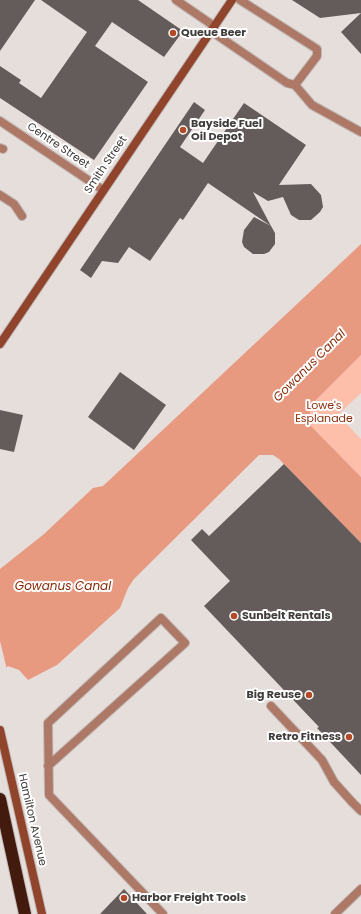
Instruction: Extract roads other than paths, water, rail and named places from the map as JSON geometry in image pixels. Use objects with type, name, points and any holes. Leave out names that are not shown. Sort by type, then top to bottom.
[{"type":"highway","points":[[0,799],[25,914]]},
{"type":"street","points":[[176,0],[287,83],[295,85],[312,105],[361,132]]},
{"type":"street","name":"Smith Street","points":[[0,344],[232,0]]},
{"type":"street","points":[[240,0],[317,49],[317,56],[295,85]]},
{"type":"street","name":"Centre Street","points":[[0,121],[103,190]]},
{"type":"street","points":[[0,195],[14,204],[22,216]]},
{"type":"street","points":[[48,766],[185,643],[161,618],[48,724],[48,766],[49,795],[163,914]]},
{"type":"street","points":[[271,706],[322,760],[334,782],[361,811]]},
{"type":"street","name":"Hamilton Avenue","points":[[0,730],[42,914]]},
{"type":"street","points":[[335,914],[361,889]]},
{"type":"water","name":"Gowanus Canal","points":[[361,244],[361,355],[310,406],[310,425],[361,477],[361,543],[279,459],[273,455],[259,455],[134,579],[128,588],[120,608],[57,665],[28,680],[19,670],[8,666],[0,674],[0,569],[44,534],[93,488],[103,486]]},
{"type":"place","name":"Queue Beer","points":[[173,33]]},
{"type":"place","name":"Bayside Fuel Oil Depot","points":[[183,130]]},
{"type":"place","name":"Sunbelt Rentals","points":[[234,616]]},
{"type":"place","name":"Big Reuse","points":[[309,695]]},
{"type":"place","name":"Retro Fitness","points":[[349,737]]},
{"type":"place","name":"Harbor Freight Tools","points":[[124,898]]},
{"type":"park label","name":"Lowe's Esplanade","points":[[324,412]]}]
